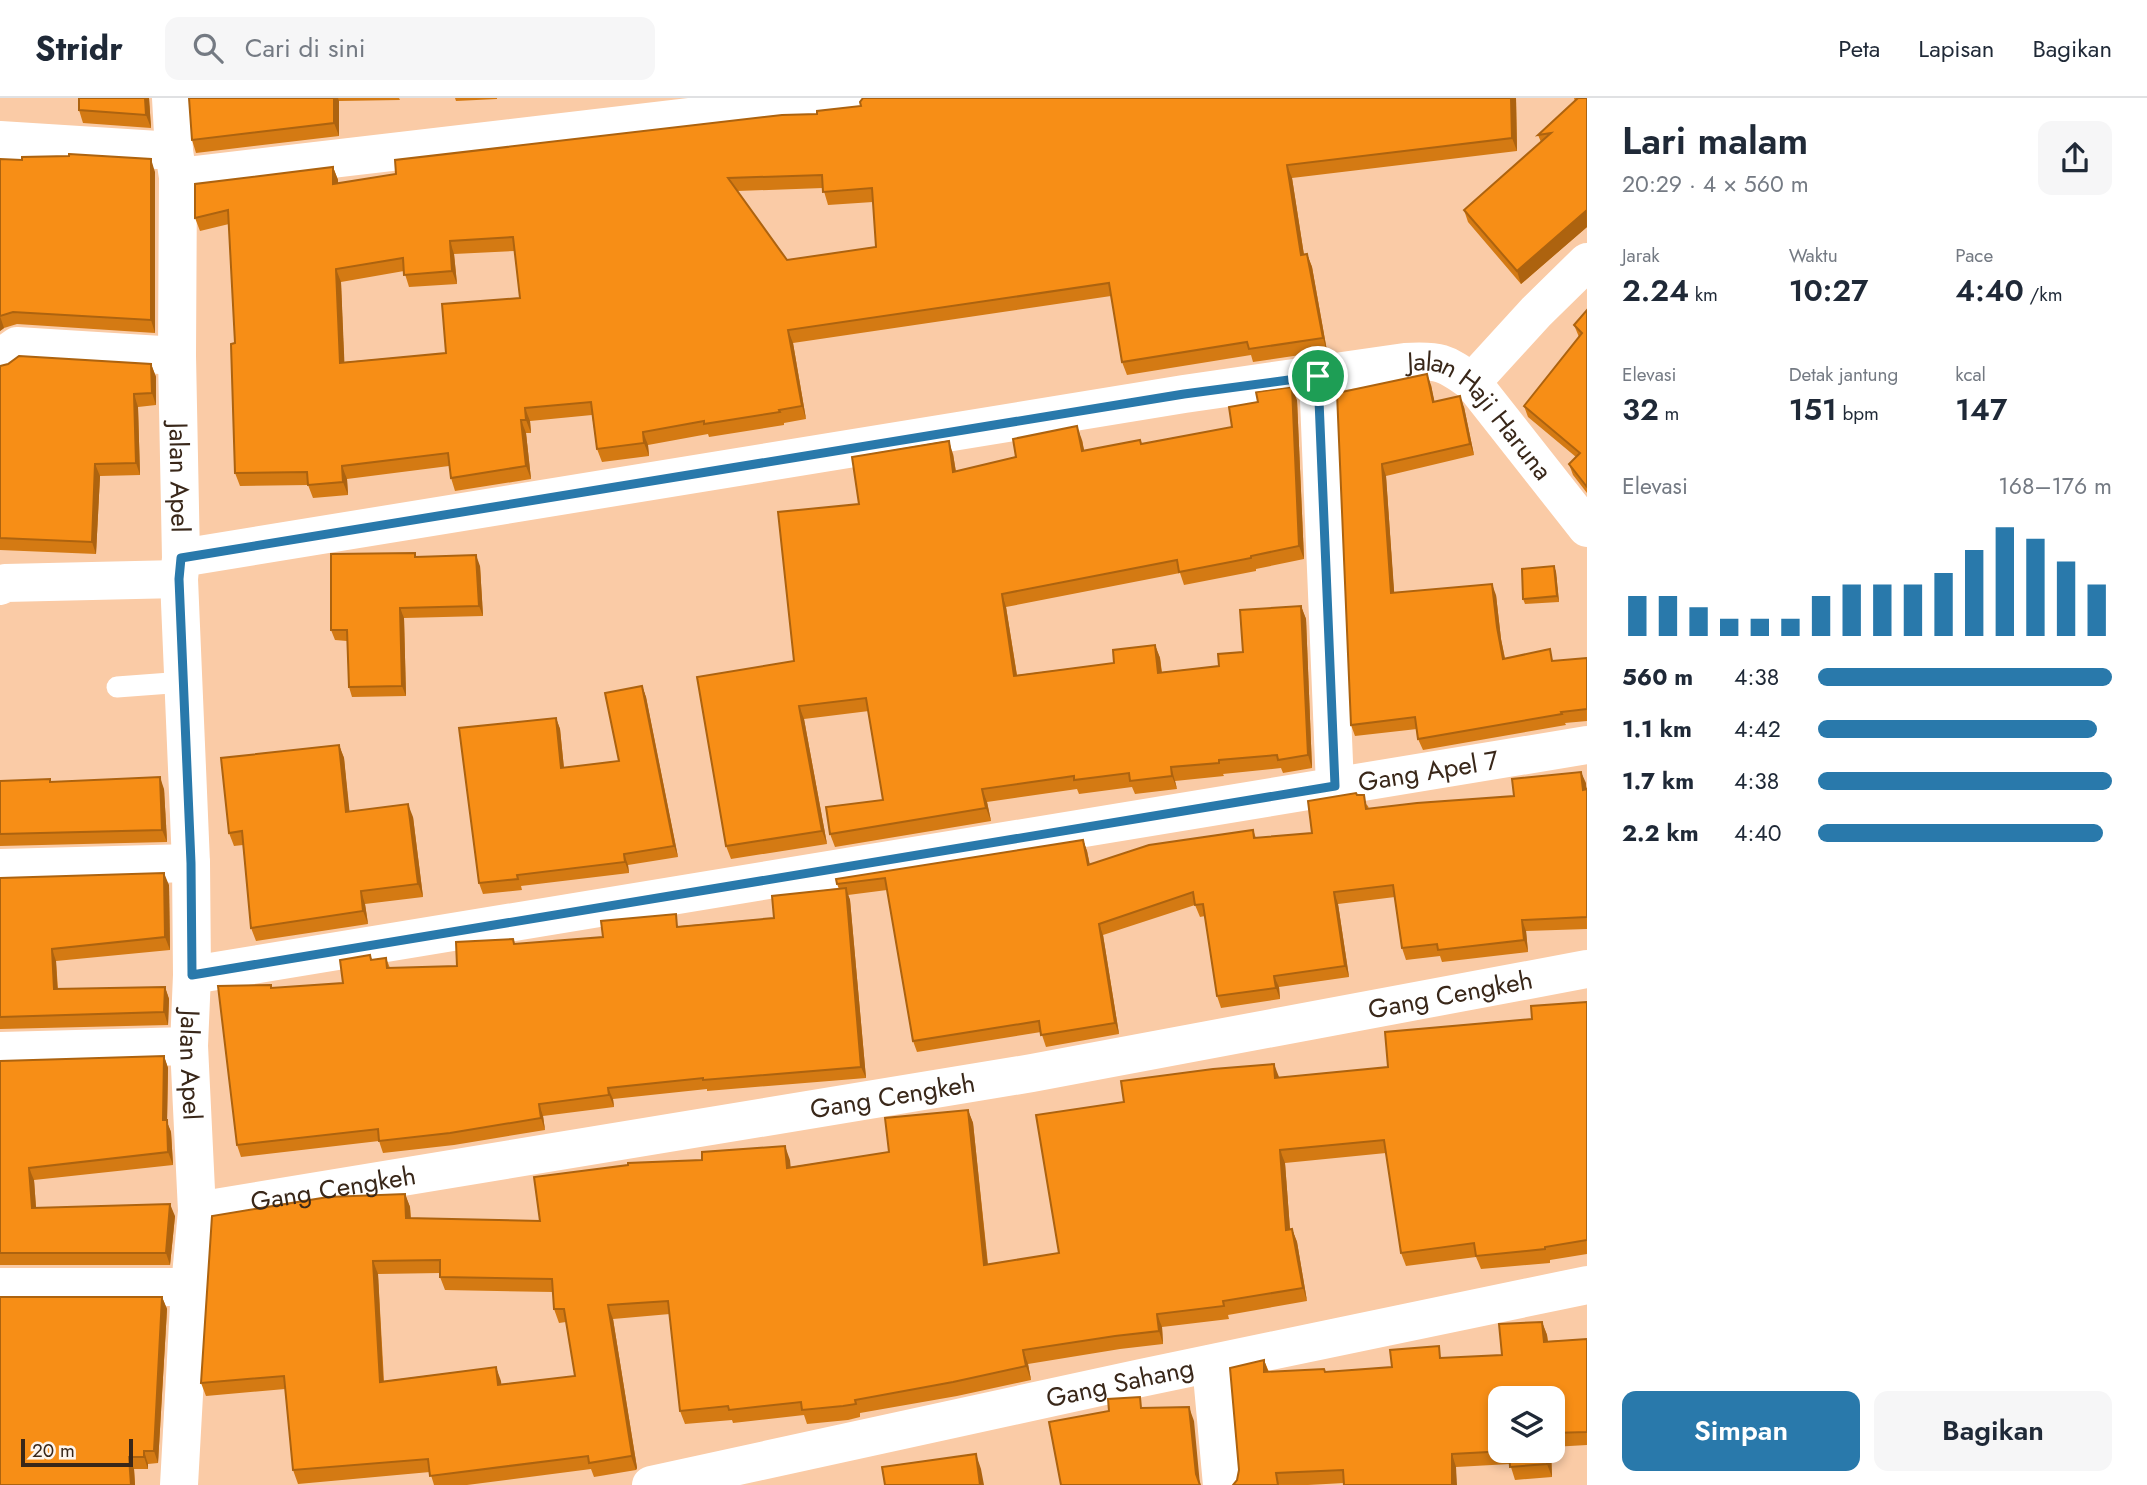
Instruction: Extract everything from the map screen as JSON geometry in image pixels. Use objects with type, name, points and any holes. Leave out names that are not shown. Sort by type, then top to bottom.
[{"type":"street","name":"Jalan Apel","points":[[171,98],[176,164],[180,569],[191,863],[192,975],[189,1046],[197,1211],[179,1485]]},
{"type":"street","points":[[0,140],[176,164],[851,98]]},
{"type":"street","points":[[1472,382],[1536,312],[1587,262]]},
{"type":"street","points":[[0,358],[17,346],[177,356]]},
{"type":"street","name":"Jalan Haji Haruna","points":[[0,586],[5,583],[180,569],[1184,394],[1431,360],[1449,365],[1472,382],[1587,528]]},
{"type":"street","points":[[1318,376],[1335,786]]},
{"type":"street","name":"Gang Apel 7","points":[[192,975],[1587,745]]},
{"type":"street","points":[[0,868],[191,863]]},
{"type":"street","name":"Gang Cengkeh","points":[[197,1211],[1032,1073],[1587,969]]},
{"type":"street","points":[[0,1051],[189,1046]]},
{"type":"street","name":"Gang Sahang","points":[[651,1485],[1587,1285]]},
{"type":"street","points":[[0,1287],[190,1287]]},
{"type":"street","points":[[1211,1364],[1222,1485]]},
{"type":"lane","points":[[117,687],[184,682]]},
{"type":"building","points":[[79,98],[145,98],[146,115],[79,110]]},
{"type":"building","points":[[189,98],[334,98],[334,123],[192,140]]},
{"type":"building","points":[[863,98],[1511,98],[1512,138],[1287,165],[1301,255],[1307,254],[1323,338],[1249,349],[1247,342],[1122,362],[1109,283],[788,330],[802,406],[779,410],[780,412],[643,432],[644,443],[597,449],[591,402],[525,408],[526,420],[521,420],[526,466],[451,478],[448,453],[342,466],[343,482],[308,485],[307,472],[235,473],[231,344],[235,343],[228,210],[195,218],[195,184],[333,167],[333,184],[396,174],[395,160],[782,115],[817,114],[817,111],[861,106]],"holes":[[[822,175],[823,192],[872,188],[876,247],[787,260],[728,178]],[[513,237],[520,298],[442,304],[446,353],[340,363],[336,269],[403,258],[404,275],[452,271],[450,241]]]},
{"type":"building","points":[[1578,98],[1587,98],[1587,210],[1517,271],[1464,210],[1551,133],[1538,135]]},
{"type":"building","points":[[69,154],[151,159],[151,320],[13,312],[0,316],[0,159],[22,160],[22,157]]},
{"type":"building","points":[[1587,310],[1587,487],[1569,464],[1580,453],[1524,406],[1582,333],[1574,325]]},
{"type":"building","points":[[19,356],[151,364],[152,393],[134,394],[136,463],[95,464],[92,542],[0,538],[0,366]]},
{"type":"building","points":[[1427,374],[1433,402],[1460,396],[1470,444],[1382,464],[1391,593],[1492,584],[1503,659],[1550,649],[1552,661],[1587,658],[1587,709],[1418,739],[1415,717],[1351,725],[1337,393]]},
{"type":"building","points":[[1292,387],[1299,546],[1179,572],[1177,560],[1002,594],[1014,676],[1114,663],[1113,650],[1155,645],[1158,673],[1219,666],[1218,654],[1243,652],[1240,610],[1301,606],[1308,755],[1278,760],[1277,755],[1219,760],[1219,763],[1171,767],[1172,776],[1130,781],[1129,773],[1074,780],[1074,776],[982,789],[986,808],[830,834],[826,807],[883,800],[866,698],[799,706],[822,831],[726,846],[697,677],[794,661],[778,512],[859,504],[852,457],[949,441],[953,472],[1016,457],[1013,439],[1077,426],[1082,451],[1140,440],[1141,444],[1232,427],[1229,407],[1258,402],[1256,392]]},
{"type":"building","points":[[415,553],[415,557],[476,555],[479,606],[400,608],[402,686],[349,687],[347,630],[331,630],[331,554]]},
{"type":"building","points":[[1554,566],[1557,596],[1523,599],[1522,569]]},
{"type":"building","points":[[642,686],[674,846],[624,854],[625,862],[517,875],[518,879],[479,883],[459,728],[556,718],[561,768],[619,761],[605,693]]},
{"type":"building","points":[[339,745],[346,812],[408,804],[418,884],[361,891],[363,911],[251,928],[242,831],[229,833],[221,758]]},
{"type":"building","points":[[1581,772],[1583,790],[1587,789],[1587,917],[1522,920],[1524,940],[1438,950],[1437,944],[1402,948],[1393,885],[1334,892],[1345,966],[1274,976],[1276,988],[1217,996],[1203,904],[1195,905],[1193,892],[1099,924],[1115,1023],[1041,1035],[1039,1021],[913,1041],[885,878],[837,884],[836,879],[1083,840],[1088,865],[1149,845],[1253,830],[1254,838],[1312,833],[1308,801],[1356,793],[1364,795],[1366,809],[1514,796],[1512,779]]},
{"type":"building","points":[[160,777],[162,830],[0,834],[0,781],[50,779],[50,782]]},
{"type":"building","points":[[164,873],[165,937],[52,949],[54,989],[165,987],[164,1012],[0,1017],[0,878]]},
{"type":"building","points":[[846,888],[861,1067],[703,1078],[608,1088],[609,1095],[539,1104],[541,1118],[450,1133],[379,1141],[378,1129],[237,1145],[218,986],[271,985],[271,988],[343,983],[340,960],[370,955],[371,960],[386,958],[387,968],[457,966],[456,942],[513,939],[514,944],[603,937],[601,921],[676,914],[677,927],[774,918],[772,896]]},
{"type":"building","points":[[1587,1002],[1587,1240],[1545,1249],[1476,1256],[1474,1243],[1401,1253],[1384,1140],[1280,1150],[1286,1230],[1292,1229],[1303,1288],[1223,1301],[1224,1306],[1157,1314],[1159,1331],[1023,1350],[1026,1366],[855,1400],[856,1404],[843,1406],[802,1410],[801,1402],[729,1410],[728,1406],[680,1411],[668,1301],[608,1305],[631,1456],[589,1463],[588,1456],[430,1476],[428,1459],[293,1470],[284,1376],[201,1383],[212,1216],[328,1197],[405,1194],[406,1218],[540,1221],[534,1177],[628,1163],[702,1160],[702,1152],[785,1146],[787,1168],[889,1152],[885,1118],[968,1110],[984,1265],[1059,1253],[1036,1115],[1124,1102],[1121,1081],[1274,1064],[1275,1078],[1388,1067],[1385,1032],[1532,1019],[1531,1006]],"holes":[[[440,1260],[440,1277],[552,1279],[554,1309],[564,1309],[575,1376],[498,1385],[496,1367],[380,1382],[373,1261]]]},
{"type":"building","points":[[164,1056],[163,1120],[167,1120],[168,1152],[29,1168],[32,1208],[170,1204],[166,1253],[0,1253],[0,1061]]},
{"type":"building","points":[[0,1297],[162,1297],[154,1451],[144,1451],[144,1457],[129,1457],[131,1485],[0,1485]]},
{"type":"building","points":[[1542,1322],[1544,1342],[1587,1339],[1587,1432],[1565,1433],[1565,1386],[1488,1386],[1488,1452],[1452,1454],[1452,1485],[1344,1485],[1343,1470],[1276,1473],[1278,1485],[1233,1485],[1239,1470],[1230,1368],[1264,1360],[1264,1372],[1324,1369],[1325,1372],[1392,1367],[1390,1350],[1439,1346],[1440,1358],[1502,1355],[1499,1324]]},
{"type":"building","points":[[1140,1397],[1141,1408],[1189,1407],[1196,1474],[1200,1485],[1061,1485],[1049,1422],[1109,1411],[1108,1399]]},
{"type":"building","points":[[976,1454],[980,1485],[885,1485],[882,1467]]},
{"type":"building","points":[[1510,1463],[1547,1463],[1547,1464],[1510,1467]]},
{"type":"route","points":[[1318,376],[1335,786],[192,975],[191,863],[179,579],[181,558],[1184,394],[1318,376]]}]
